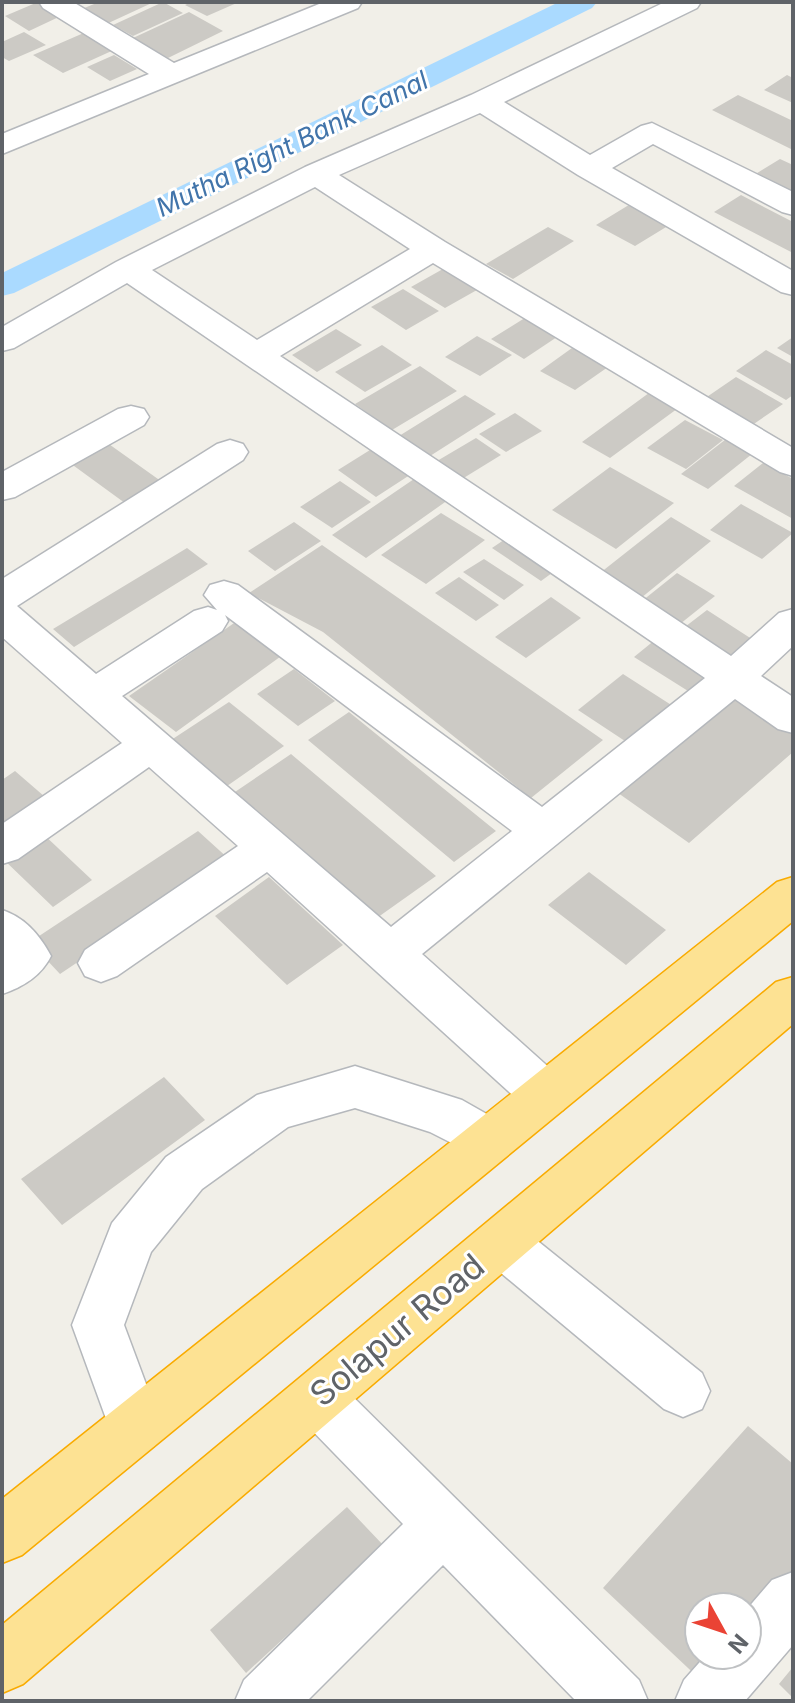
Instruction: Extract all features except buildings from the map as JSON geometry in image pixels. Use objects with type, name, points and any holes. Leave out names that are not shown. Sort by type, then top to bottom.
[{"type":"highway","points":[[2,1535],[793,895]]},
{"type":"highway","name":"Solapur Road","points":[[2,1663],[793,996]]},
{"type":"street","points":[[53,2],[172,75]]},
{"type":"street","points":[[282,2],[310,17]]},
{"type":"street","points":[[2,145],[348,2]]},
{"type":"street","points":[[2,341],[128,269],[316,174],[482,101],[687,2]]},
{"type":"street","points":[[482,101],[589,168],[793,285]]},
{"type":"street","points":[[589,168],[652,132],[793,205]]},
{"type":"street","points":[[316,174],[433,249],[793,464]]},
{"type":"street","points":[[258,354],[433,249]]},
{"type":"street","points":[[128,269],[793,718]]},
{"type":"street","points":[[2,488],[131,417]]},
{"type":"street","points":[[2,597],[230,452]]},
{"type":"street","points":[[94,695],[216,608],[542,830]]},
{"type":"street","points":[[2,615],[390,953],[546,1095]]},
{"type":"street","points":[[390,953],[733,678],[793,623]]},
{"type":"street","points":[[2,847],[151,744]]},
{"type":"street","points":[[101,963],[269,848]]},
{"type":"street","points":[[2,928],[28,956],[2,975]]},
{"type":"street","points":[[135,1427],[98,1325],[130,1239],[184,1173],[274,1110],[355,1087],[445,1115],[489,1140]]},
{"type":"street","points":[[501,1242],[683,1391]]},
{"type":"street","points":[[317,1398],[618,1701]]},
{"type":"street","points":[[265,1701],[442,1526]]},
{"type":"street","points":[[763,1635],[793,1601]]},
{"type":"street","points":[[705,1701],[731,1671]]},
{"type":"waterway","name":"Mutha Right Bank Canal","points":[[2,286],[582,2]]}]
